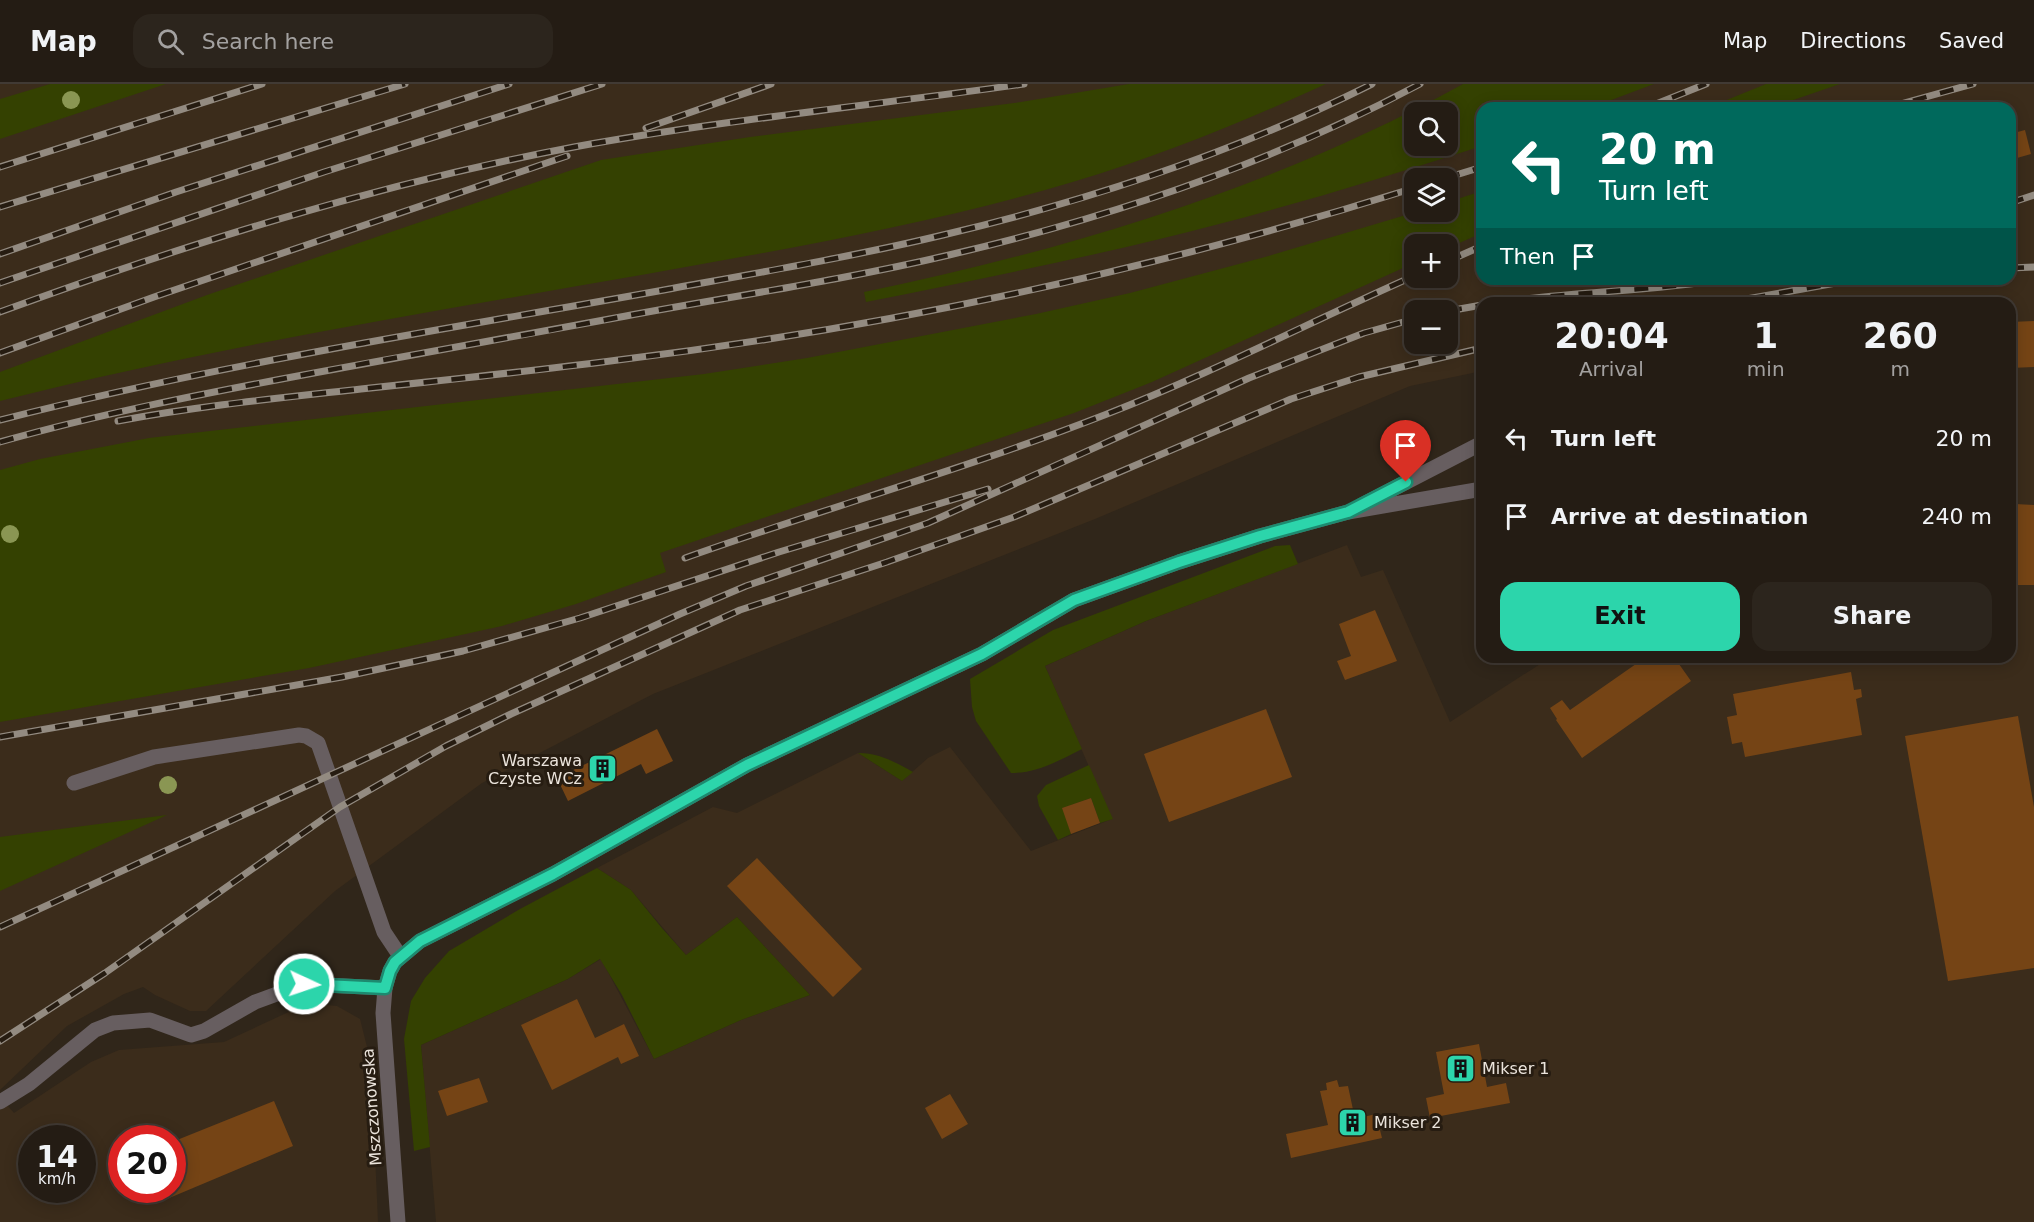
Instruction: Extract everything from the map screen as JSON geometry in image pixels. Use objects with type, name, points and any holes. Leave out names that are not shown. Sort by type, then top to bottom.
[{"type":"street","points":[[1348,512],[1476,446]]},
{"type":"street","points":[[0,1102],[29,1084],[95,1030],[113,1023],[150,1020],[191,1035],[204,1031],[255,1002],[304,984],[385,988],[390,971],[400,956],[420,941],[553,874],[747,765],[982,654],[1074,600],[1260,536],[1348,512],[1476,490]]},
{"type":"street","points":[[74,783],[154,757],[299,735],[313,738],[318,743],[384,932],[400,956]]},
{"type":"street","name":"Mszczonowska","points":[[385,988],[383,1013],[398,1222]]},
{"type":"shaded area","points":[[0,84],[2034,84],[2034,1222],[436,1222],[421,1045],[568,979],[601,959],[654,1059],[741,1020],[810,995],[737,917],[686,955],[631,890],[597,868],[713,807],[737,813],[858,753],[902,781],[928,758],[950,747],[1031,851],[1112,819],[1045,666],[1146,621],[1347,545],[1361,577],[1383,570],[1450,722],[1542,663],[2016,663],[2016,297],[1476,297],[1476,372],[1410,386],[1095,519],[653,694],[482,783],[335,891],[206,1011],[190,1011],[143,987],[124,994],[67,1026],[0,1090]]},
{"type":"shaded area","points":[[308,1003],[337,1006],[360,1019],[371,1063],[378,1222],[0,1222],[0,1097],[14,1113],[91,1062],[119,1050],[224,1042]]},
{"type":"green space","points":[[50,84],[166,84],[0,139],[0,99]]},
{"type":"green space","points":[[1129,84],[1326,84],[1172,149],[1076,181],[970,210],[809,244],[241,347],[0,401],[0,372],[207,295],[601,160],[750,137],[1021,102]]},
{"type":"green space","points":[[1463,84],[1654,84],[1606,102],[1476,102],[1476,148],[1458,154],[1458,102],[1428,102]]},
{"type":"green space","points":[[1766,84],[1840,84],[1788,102],[1722,102]]},
{"type":"green space","points":[[1404,115],[1404,156],[1452,156],[1413,168],[1404,168],[1404,171],[1284,206],[1164,238],[1053,264],[866,302],[864,292],[1019,256],[1096,234],[1246,184],[1320,154]]},
{"type":"green space","points":[[1476,193],[1476,236],[1458,244],[1458,234],[1404,234],[1404,268],[1152,382],[1074,413],[660,553],[666,572],[576,604],[502,626],[309,668],[0,722],[0,470],[40,459],[149,438],[704,374],[807,358],[1036,314],[1130,293],[1265,257],[1404,216],[1404,222],[1458,222],[1458,199]]},
{"type":"green space","points":[[1290,545],[1298,564],[1146,621],[1045,666],[1082,749],[1039,769],[1011,773],[976,721],[972,707],[970,679],[1053,630],[1275,546]]},
{"type":"green space","points":[[858,753],[880,756],[913,772],[902,781]]},
{"type":"green space","points":[[1089,765],[1113,819],[1100,823],[1091,798],[1063,808],[1071,834],[1058,840],[1039,806],[1037,796],[1046,785]]},
{"type":"green space","points":[[167,815],[0,891],[0,837]]},
{"type":"green space","points":[[597,868],[631,890],[686,955],[737,917],[810,995],[741,1020],[654,1059],[622,995],[600,959],[568,979],[421,1045],[430,1147],[414,1151],[404,1039],[411,1001],[425,978],[449,951],[520,909]]},
{"type":"building","points":[[2025,130],[2031,154],[2016,158],[2016,132]]},
{"type":"building","points":[[2034,321],[2034,367],[2016,368],[2016,322]]},
{"type":"building","points":[[2016,504],[2034,505],[2034,585],[2016,585]]},
{"type":"building","points":[[1375,610],[1397,661],[1345,680],[1337,661],[1351,656],[1339,624]]},
{"type":"building","points":[[1637,663],[1678,663],[1691,681],[1582,758],[1550,708],[1562,700],[1570,710]]},
{"type":"building","points":[[1851,672],[1854,690],[1861,689],[1862,697],[1856,699],[1862,735],[1745,757],[1742,742],[1732,744],[1727,717],[1737,715],[1733,694]]},
{"type":"building","points":[[1266,709],[1292,777],[1169,822],[1144,754]]},
{"type":"building","points":[[2018,716],[2034,807],[2034,968],[1948,981],[1905,736]]},
{"type":"building","name":"Warszawa Czyste WCz","points":[[657,729],[673,761],[646,774],[641,764],[568,801],[557,778]]},
{"type":"building","points":[[1091,798],[1100,823],[1071,834],[1062,808]]},
{"type":"building","points":[[757,858],[862,969],[833,997],[727,886]]},
{"type":"building","points":[[577,999],[595,1038],[624,1024],[639,1056],[621,1064],[618,1057],[552,1090],[521,1025]]},
{"type":"building","name":"Mikser 1","points":[[1479,1044],[1487,1087],[1506,1083],[1510,1103],[1430,1118],[1426,1098],[1444,1094],[1436,1052]]},
{"type":"building","points":[[479,1078],[488,1102],[447,1116],[438,1091]]},
{"type":"building","name":"Mikser 2","points":[[1337,1080],[1339,1087],[1348,1086],[1355,1119],[1376,1114],[1382,1138],[1291,1158],[1286,1134],[1328,1125],[1320,1091],[1327,1090],[1326,1083]]},
{"type":"building","points":[[950,1094],[968,1124],[942,1139],[925,1108]]},
{"type":"building","points":[[274,1101],[293,1146],[186,1191],[186,1136]]},
{"type":"railway","points":[[0,167],[262,84]]},
{"type":"railway","points":[[0,207],[405,84]]},
{"type":"railway","points":[[0,254],[176,192],[509,84]]},
{"type":"railway","points":[[0,283],[324,172],[602,84]]},
{"type":"railway","points":[[646,128],[771,84]]},
{"type":"railway","points":[[0,312],[141,263],[283,218],[501,162],[630,137],[1024,84]]},
{"type":"railway","points":[[0,420],[248,365],[769,271],[943,235],[1053,206],[1162,172],[1321,109],[1372,84]]},
{"type":"railway","points":[[0,442],[75,422],[188,397],[866,273],[1010,240],[1131,205],[1249,163],[1307,139],[1420,84]]},
{"type":"railway","points":[[1661,102],[1706,84]]},
{"type":"railway","points":[[1908,102],[1973,84]]},
{"type":"railway","points":[[0,353],[154,297],[567,156]]},
{"type":"railway","points":[[1458,174],[1476,169]]},
{"type":"railway","points":[[118,421],[239,403],[618,360],[820,331],[920,313],[1119,270],[1316,218],[1404,191]]},
{"type":"railway","points":[[2016,201],[2034,195]]},
{"type":"railway","points":[[1458,257],[1476,249]]},
{"type":"railway","points":[[2016,268],[2034,267]]},
{"type":"railway","points":[[685,558],[1003,452],[1107,414],[1223,364],[1404,281]]},
{"type":"railway","points":[[1543,297],[1682,285]]},
{"type":"railway","points":[[1758,297],[1824,285]]},
{"type":"railway","points":[[1458,309],[1476,306]]},
{"type":"railway","points":[[0,927],[680,614],[746,586],[928,523],[1249,378],[1364,333],[1404,322]]},
{"type":"railway","points":[[0,1041],[105,973],[340,807],[446,746],[511,714],[740,610],[1014,517],[1291,399],[1359,377],[1476,349]]},
{"type":"railway","points":[[0,737],[342,677],[463,651],[580,618],[779,552],[988,489]]},
{"type":"place","name":"Warszawa Czyste WCz","points":[[603,769]]},
{"type":"place","name":"Mikser 1","points":[[1461,1068]]},
{"type":"place","name":"Mikser 2","points":[[1353,1122]]},
{"type":"route","points":[[304,984],[385,988],[395,962],[420,941],[553,874],[747,765],[982,654],[1074,600],[1179,562],[1260,536],[1348,512],[1406,482]]}]
